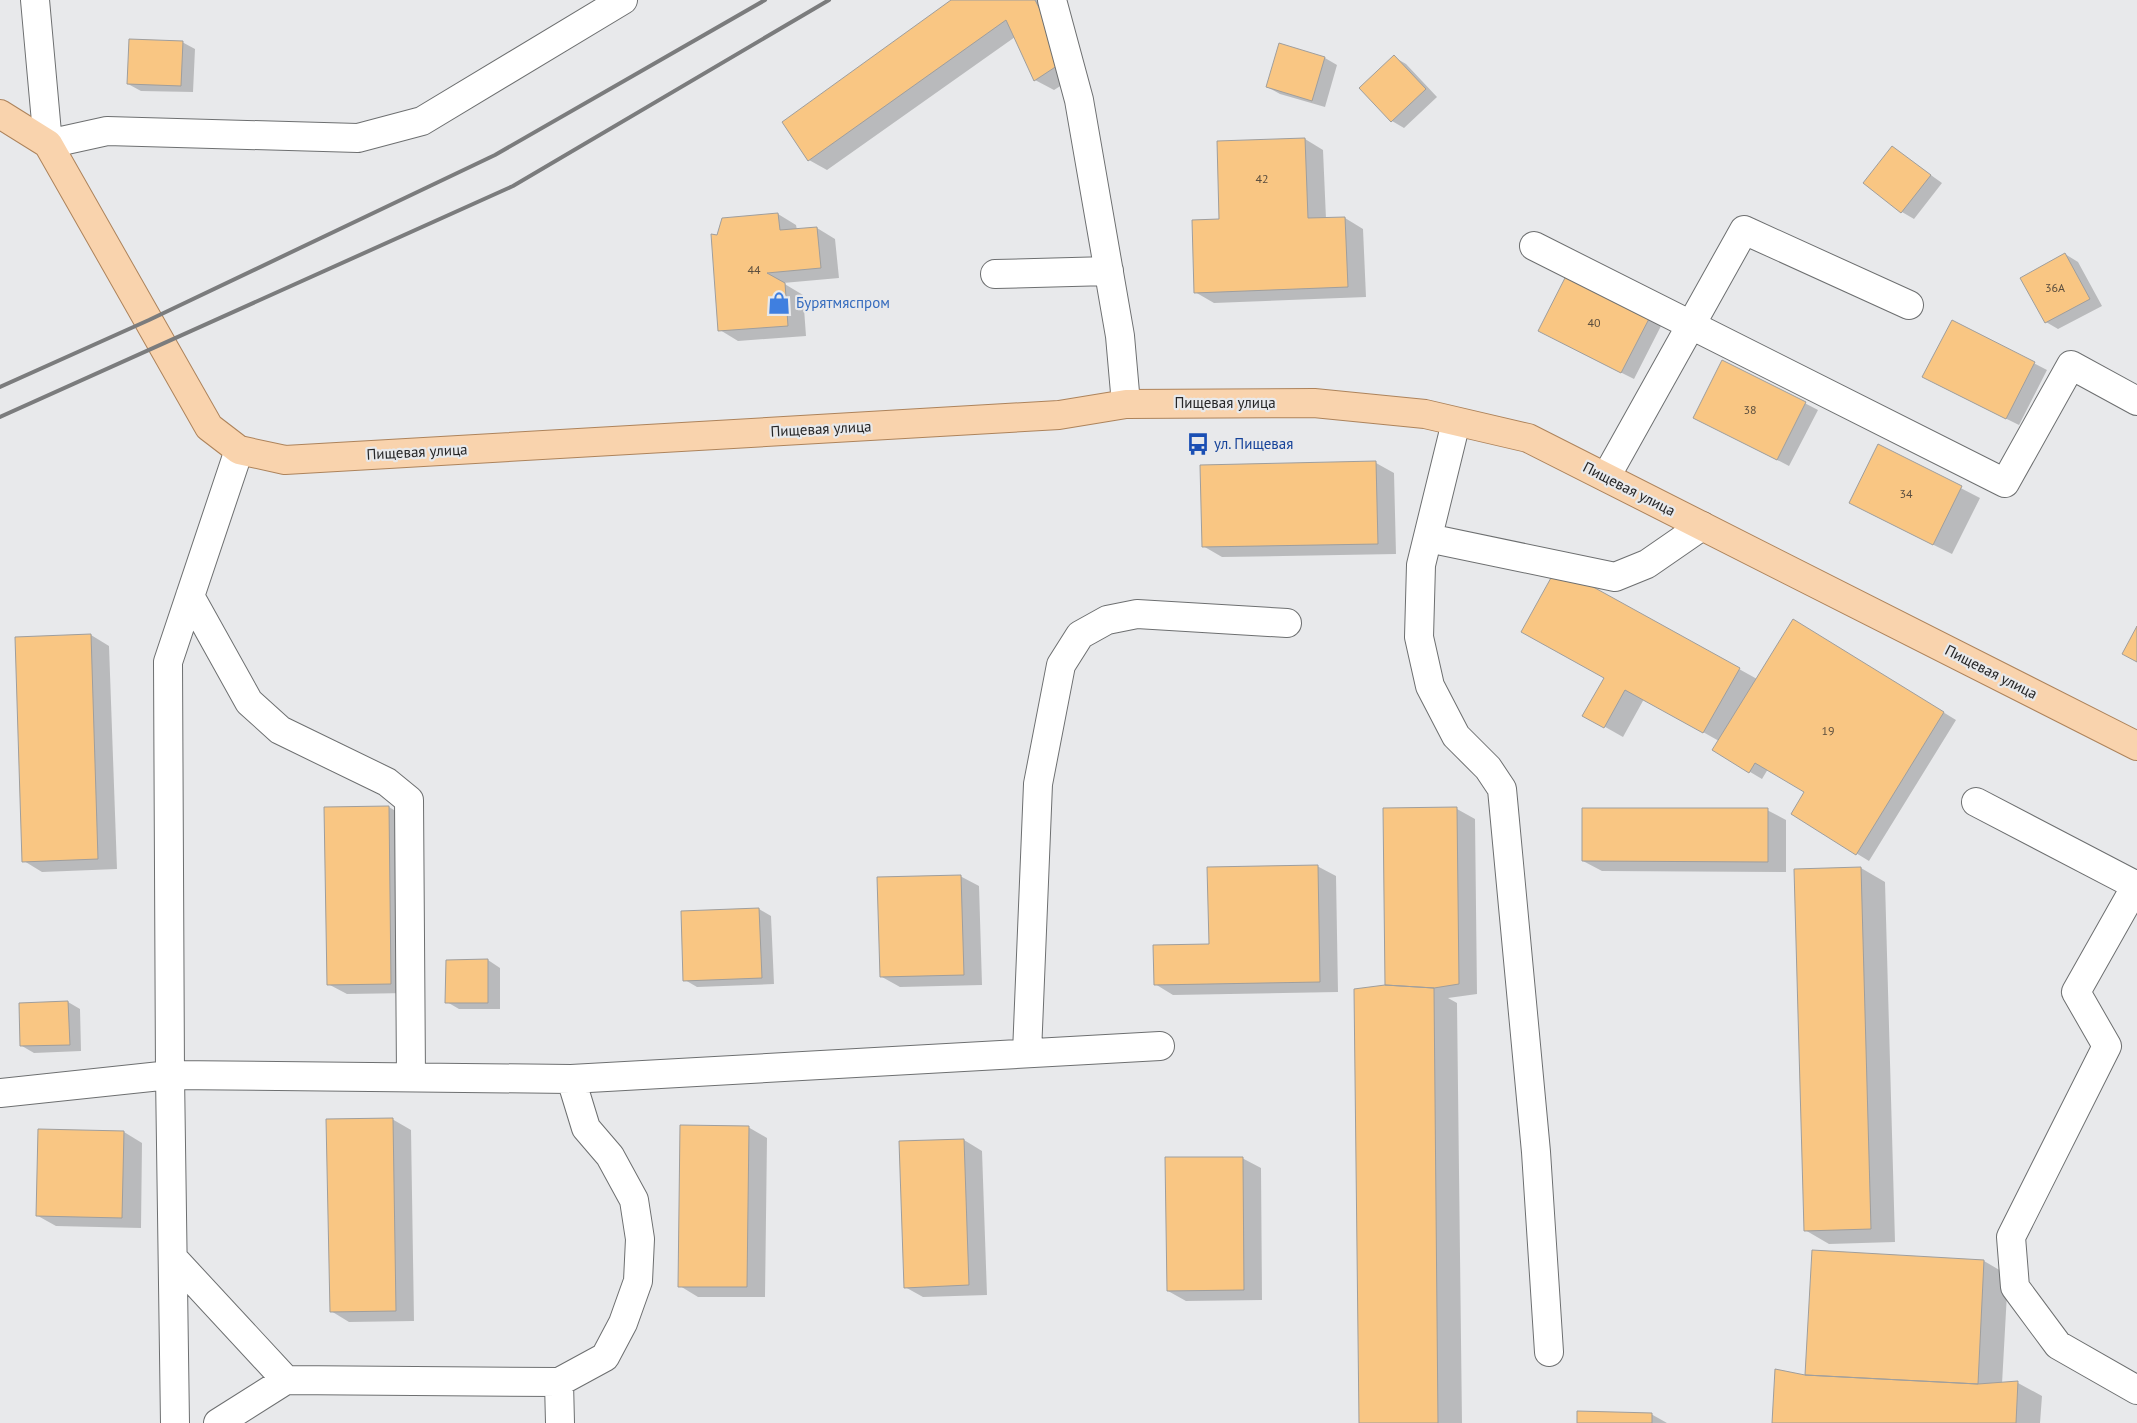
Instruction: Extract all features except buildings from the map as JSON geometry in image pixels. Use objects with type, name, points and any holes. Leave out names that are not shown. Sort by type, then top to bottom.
[{"type":"main road","points":[[0,114],[48,144],[209,427],[239,450]]},
{"type":"main road","name":"Пищевая улица","points":[[239,450],[285,460],[1060,415],[1126,404],[1314,403],[1425,414],[1528,438],[2137,746]]},
{"type":"street","points":[[35,0],[48,144],[107,131],[358,138],[422,121],[624,0]]},
{"type":"street","points":[[1052,0],[1079,100],[1120,336],[1126,404]]},
{"type":"street","points":[[1606,477],[1744,230],[1909,305]]},
{"type":"street","points":[[1534,246],[2004,483],[2071,365],[2137,402]]},
{"type":"street","points":[[995,274],[1108,271]]},
{"type":"street","points":[[1456,422],[1421,566],[1419,637],[1430,686],[1456,736],[1488,768],[1502,789],[1536,1152],[1549,1352]]},
{"type":"street","points":[[175,1423],[170,1075],[168,662],[239,450]]},
{"type":"street","points":[[1428,538],[1615,576],[1647,564],[1702,526]]},
{"type":"street","points":[[190,596],[249,702],[280,730],[387,782],[409,800],[411,1078]]},
{"type":"street","points":[[1027,1054],[1038,784],[1061,665],[1080,635],[1107,620],[1137,614],[1287,623]]},
{"type":"street","points":[[1976,802],[2137,885],[2076,992],[2107,1046],[2011,1236],[2015,1287],[2058,1346],[2137,1390]]},
{"type":"street","points":[[0,1093],[170,1075],[571,1079],[1160,1046]]},
{"type":"street","points":[[218,1423],[286,1380],[559,1382],[605,1357],[622,1322],[638,1281],[640,1239],[634,1200],[610,1156],[586,1128],[571,1079]]},
{"type":"street","points":[[173,1258],[286,1380]]},
{"type":"street","points":[[559,1382],[560,1423]]},
{"type":"railway","points":[[0,387],[149,320],[495,155],[765,0]]},
{"type":"railway","points":[[0,417],[513,186],[829,0]]},
{"type":"place","name":"Бурятмяспром","points":[[779,303]]},
{"type":"place","name":"ул. Пищевая","points":[[1198,444]]}]
